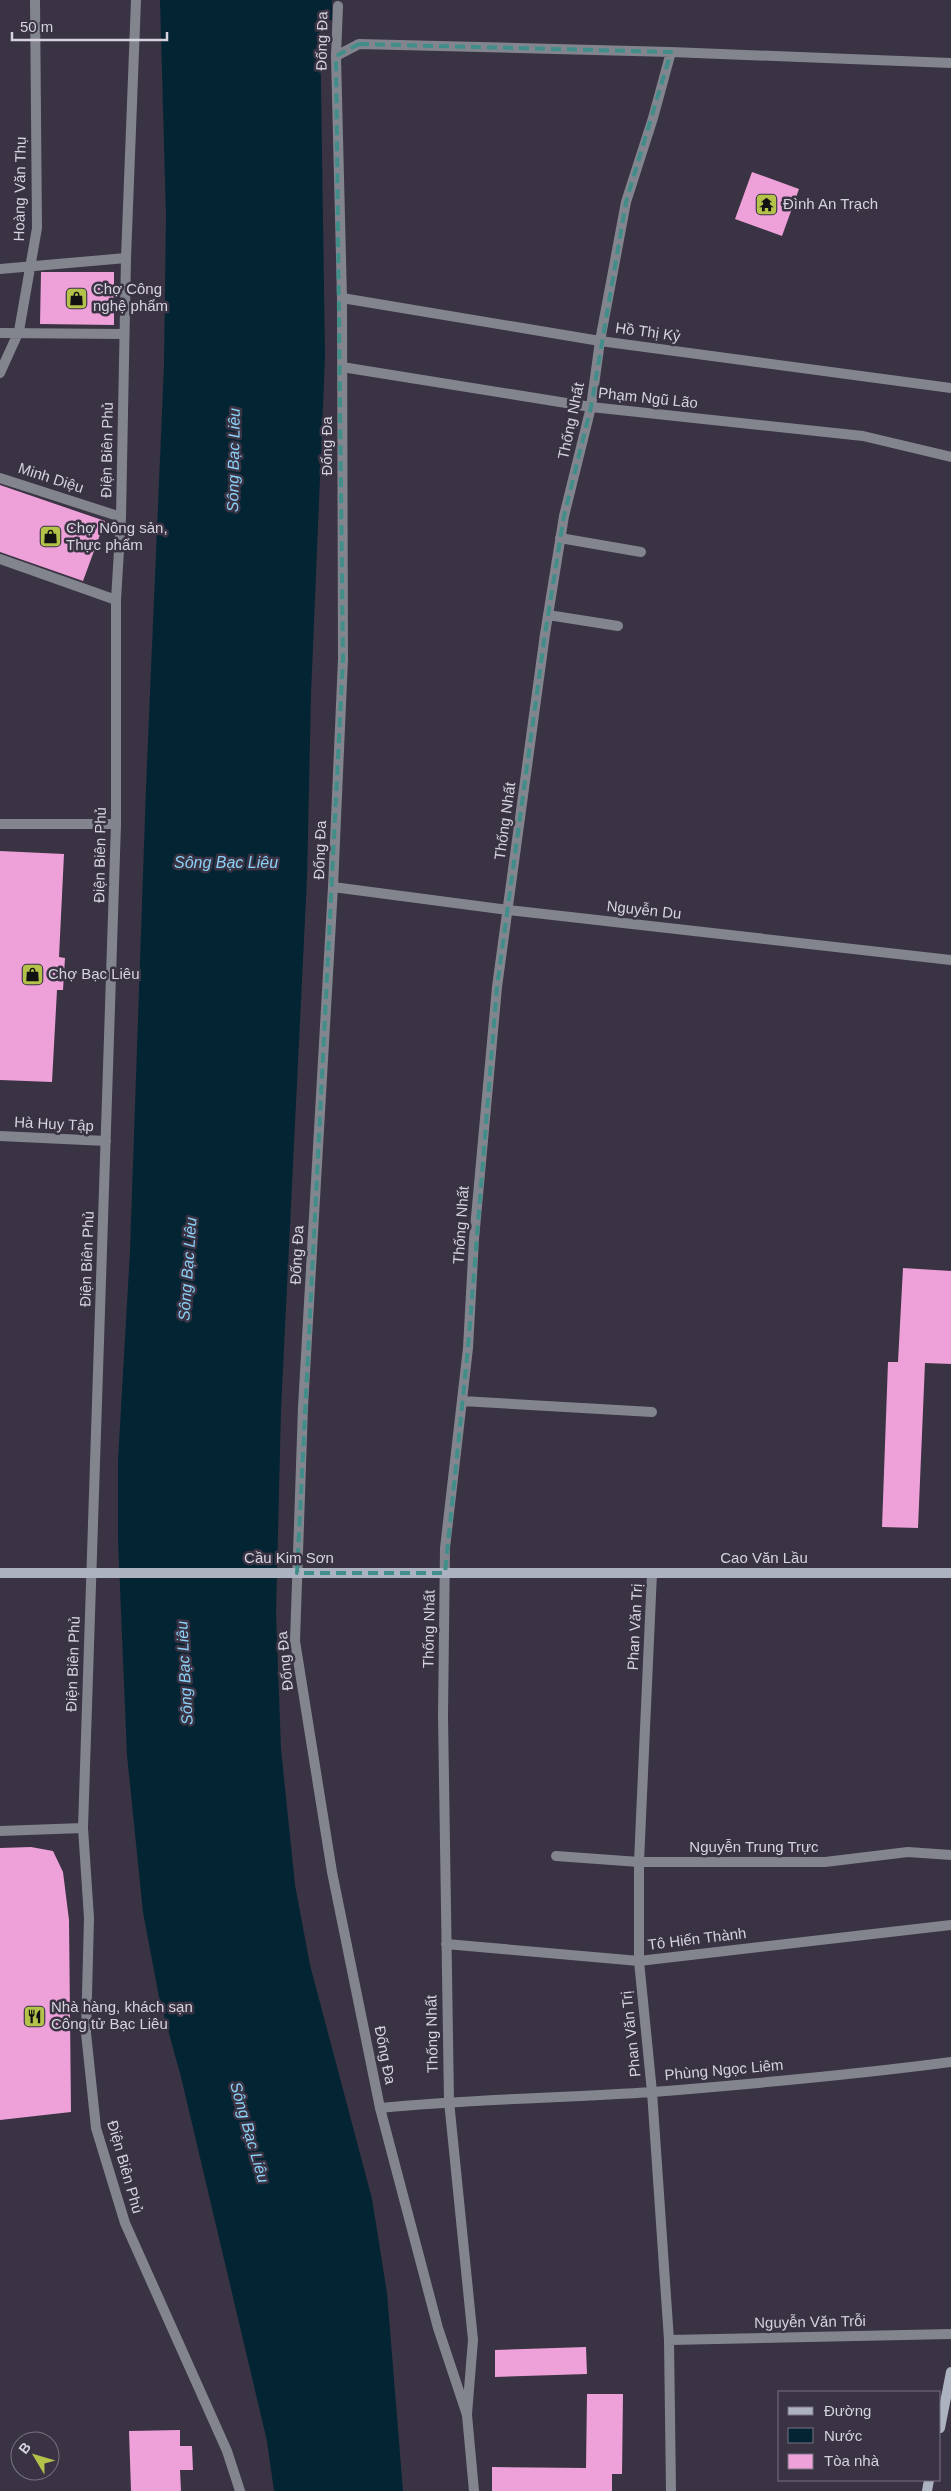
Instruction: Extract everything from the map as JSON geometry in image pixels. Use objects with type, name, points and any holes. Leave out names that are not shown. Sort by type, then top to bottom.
[{"type":"main road","name":"Cao Văn Lầu","points":[[577,1573],[951,1573]]},
{"type":"main road","name":"Cầu Kim Sơn","points":[[0,1574],[577,1573]]},
{"type":"main road","points":[[941,2423],[951,2372]]},
{"type":"street","name":"Hoàng Văn Thụ","points":[[0,373],[19,331],[32,266],[37,228],[35,0]]},
{"type":"street","name":"Điện Biên Phủ","points":[[136,0],[126,258],[121,517],[116,600],[116,824],[83,1828],[88,1918],[86,2033],[96,2128],[125,2223],[226,2451],[240,2491]]},
{"type":"street","name":"Đống Đa","points":[[338,3],[336,56],[342,298],[343,659],[334,888],[304,1407],[295,1641],[332,1872],[380,2108],[438,2328],[467,2415],[474,2491]]},
{"type":"street","points":[[336,56],[359,44],[671,52],[951,63]]},
{"type":"street","name":"Thống Nhất","points":[[467,2415],[473,2340],[448,2101],[443,1715],[445,1548],[462,1401],[496,987],[548,615],[560,538],[592,407],[600,341],[626,202],[653,118],[671,52]]},
{"type":"street","points":[[0,268],[126,258]]},
{"type":"street","name":"Hồ Thị Kỷ","points":[[342,298],[600,341],[951,388]]},
{"type":"street","points":[[0,333],[19,331],[124,334]]},
{"type":"street","name":"Phạm Ngũ Lão","points":[[342,367],[592,407],[863,436],[951,456]]},
{"type":"street","name":"Minh Diệu","points":[[0,478],[121,517]]},
{"type":"street","points":[[560,538],[641,552]]},
{"type":"street","points":[[0,559],[116,600]]},
{"type":"street","points":[[548,615],[618,626]]},
{"type":"street","points":[[0,824],[116,824]]},
{"type":"street","name":"Nguyễn Du","points":[[334,888],[508,910],[951,960]]},
{"type":"street","name":"Hà Huy Tập","points":[[0,1136],[106,1141]]},
{"type":"street","points":[[462,1401],[652,1412]]},
{"type":"street","name":"Phan Văn Trị","points":[[652,1573],[639,1862],[639,1961],[652,2092],[670,2340],[672,2491]]},
{"type":"street","points":[[0,1831],[83,1828]]},
{"type":"street","name":"Nguyễn Trung Trực","points":[[556,1856],[639,1862],[825,1862],[908,1852],[951,1855]]},
{"type":"street","name":"Tô Hiến Thành","points":[[446,1944],[639,1961],[951,1925]]},
{"type":"street","name":"Phùng Ngọc Liêm","points":[[380,2108],[448,2101],[652,2092],[878,2071],[951,2062]]},
{"type":"street","name":"Nguyễn Văn Trỗi","points":[[670,2340],[951,2334]]},
{"type":"highlighted area","points":[[359,44],[671,52],[626,202],[591,407],[564,516],[545,634],[497,987],[468,1348],[445,1573],[297,1573],[343,659],[336,56]]},
{"type":"water","name":"Sông Bạc Liêu","points":[[160,0],[332,0],[332,20],[320,20],[325,357],[311,694],[307,878],[281,1409],[276,1613],[281,1749],[295,1885],[310,1965],[372,2199],[387,2293],[403,2491],[274,2491],[267,2441],[181,2077],[159,1997],[143,1912],[127,1755],[118,1540],[118,1461],[130,1251],[146,788],[164,365],[166,215]]},
{"type":"building","name":"Đình An Trạch","points":[[752,172],[799,189],[782,236],[735,219]]},
{"type":"building","name":"Chợ Công nghệ phẩm","points":[[41,272],[114,272],[114,325],[40,324]]},
{"type":"building","name":"Chợ Nông sản, Thực phẩm","points":[[0,485],[105,521],[83,581],[0,552]]},
{"type":"building","name":"Chợ Bạc Liêu","points":[[0,851],[64,854],[59,957],[65,958],[63,990],[57,990],[52,1082],[0,1080]]},
{"type":"building","points":[[903,1268],[951,1271],[951,1364],[925,1363],[918,1528],[882,1527],[888,1362],[898,1362]]},
{"type":"building","name":"Nhà hàng, khách sạn Công tử Bạc Liêu","points":[[31,1847],[53,1851],[63,1872],[69,1920],[71,2112],[0,2120],[0,1848]]},
{"type":"building","points":[[586,2347],[587,2374],[495,2377],[495,2350]]},
{"type":"building","points":[[587,2394],[623,2394],[622,2474],[612,2474],[612,2491],[492,2491],[492,2467],[586,2468]]},
{"type":"building","points":[[180,2430],[180,2446],[192,2446],[193,2470],[180,2470],[181,2491],[131,2491],[129,2431]]},
{"type":"place","name":"Đình An Trạch","points":[[767,204]]},
{"type":"place","name":"Chợ Công nghệ phẩm","points":[[77,298]]},
{"type":"place","name":"Chợ Nông sản, Thực phẩm","points":[[50,537]]},
{"type":"place","name":"Chợ Bạc Liêu","points":[[32,974]]},
{"type":"place","name":"Nhà hàng, khách sạn Công tử Bạc Liêu","points":[[35,2016]]}]
